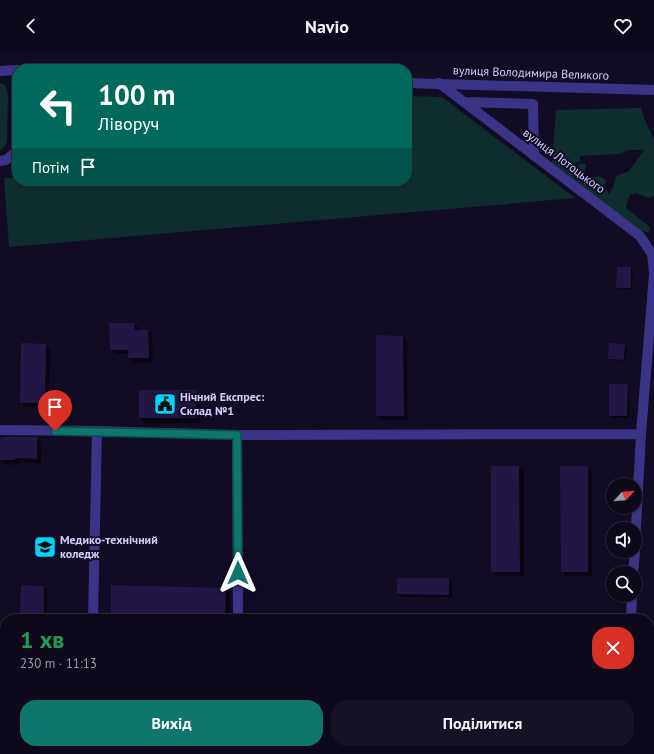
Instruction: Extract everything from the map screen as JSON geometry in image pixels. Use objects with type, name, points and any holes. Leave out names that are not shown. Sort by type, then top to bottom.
[{"type":"street","points":[[0,70],[12,71]]},
{"type":"street","name":"вулиця Володимира Великого","points":[[412,83],[654,90]]},
{"type":"street","name":"вулиця Лотоцького","points":[[439,83],[640,236],[652,254],[654,273],[641,434],[636,522]]},
{"type":"street","points":[[464,102],[533,104],[534,156]]},
{"type":"street","points":[[3,160],[12,154]]},
{"type":"street","points":[[0,430],[237,435],[641,434]]},
{"type":"street","points":[[94,614],[97,431]]},
{"type":"street","points":[[237,435],[238,614]]},
{"type":"street","points":[[631,614],[632,602]]},
{"type":"green space","points":[[0,83],[5,85],[8,94],[7,142],[0,150]]},
{"type":"green space","points":[[412,96],[442,97],[575,198],[9,247],[4,178],[12,178],[12,186],[412,186]]},
{"type":"green space","points":[[641,108],[654,140],[654,196],[648,198],[636,193],[630,195],[626,205],[627,209],[650,227],[649,233],[639,230],[552,162],[556,110]],"holes":[[[629,150],[644,150],[629,171],[616,176],[613,188],[609,194],[604,188],[606,180],[599,176],[583,182],[575,177],[585,171],[586,164],[580,164],[572,169],[560,160],[566,157],[574,164],[580,161],[580,156],[620,154]]]},
{"type":"building","points":[[617,267],[631,267],[631,288],[616,288]]},
{"type":"building","points":[[109,323],[134,323],[135,330],[148,330],[149,358],[128,358],[128,350],[110,350]]},
{"type":"building","points":[[376,335],[403,336],[404,416],[376,416]]},
{"type":"building","points":[[21,343],[46,344],[45,403],[20,403]]},
{"type":"building","points":[[609,343],[625,344],[624,360],[608,359]]},
{"type":"building","points":[[609,384],[628,384],[627,416],[609,416]]},
{"type":"building","points":[[139,390],[196,390],[196,418],[139,418]]},
{"type":"building","points":[[3,437],[37,437],[37,459],[17,458],[13,460],[0,460],[0,439]]},
{"type":"building","points":[[491,466],[519,466],[520,572],[491,572]]},
{"type":"building","points":[[560,466],[588,466],[588,572],[561,572]]},
{"type":"building","points":[[397,578],[449,578],[449,595],[397,594]]},
{"type":"building","points":[[21,585],[44,586],[44,614],[20,614]]},
{"type":"building","points":[[111,585],[226,588],[225,614],[111,614]]},
{"type":"place","name":"Нічний Експрес: Склад №1","points":[[165,404]]},
{"type":"place","name":"Медико-технічний коледж","points":[[45,547]]},
{"type":"route","points":[[55,431],[237,435],[238,573]]}]
